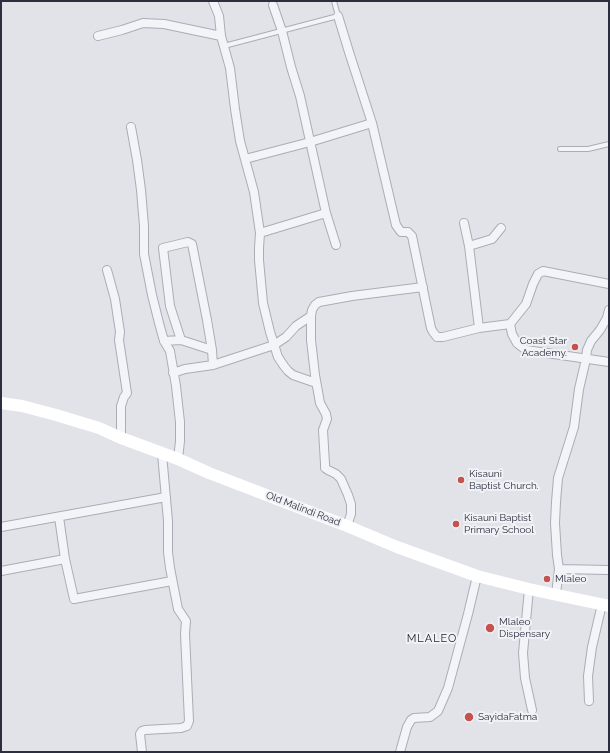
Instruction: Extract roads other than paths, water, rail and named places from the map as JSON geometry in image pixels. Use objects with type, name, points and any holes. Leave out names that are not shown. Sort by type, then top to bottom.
[{"type":"main road","name":"Old Malindi Road","points":[[1,403],[22,406],[100,428],[121,438],[178,459],[209,473],[347,526],[397,547],[477,576],[605,605]]},
{"type":"street","points":[[213,1],[219,16],[221,36],[230,68],[240,141],[254,192],[260,233],[259,260],[263,303],[270,332],[278,357],[288,371],[293,375],[316,383]]},
{"type":"street","points":[[273,5],[282,31],[300,96],[326,213],[336,244]]},
{"type":"street","points":[[338,16],[372,122],[396,225],[401,232],[408,232],[412,236],[431,328],[437,337],[443,337],[479,328],[510,324],[526,304],[538,274],[543,271],[609,284]]},
{"type":"street","points":[[98,36],[143,23],[164,24],[221,36]]},
{"type":"street","points":[[245,159],[310,142],[372,122]]},
{"type":"street","points":[[131,127],[141,190],[144,226],[144,254],[152,295],[164,341],[170,351],[174,373],[180,422],[178,459]]},
{"type":"street","points":[[260,233],[326,213]]},
{"type":"street","points":[[464,223],[469,246],[479,328]]},
{"type":"street","points":[[469,246],[492,239],[501,228]]},
{"type":"street","points":[[181,340],[170,306],[164,248],[188,242],[192,244],[207,320],[213,365]]},
{"type":"street","points":[[107,270],[115,299],[120,332],[119,340],[127,393],[121,406],[121,438]]},
{"type":"street","points":[[347,526],[351,504],[348,495],[341,480],[336,474],[326,468],[325,464],[323,430],[327,419],[320,403],[316,383],[311,340],[312,310],[314,305],[319,302],[352,296],[423,287]]},
{"type":"street","points":[[556,594],[559,569],[555,523],[558,478],[574,426],[579,389],[587,350],[591,341],[607,318],[609,310]]},
{"type":"street","points":[[174,373],[185,369],[213,365],[274,345],[286,337],[296,326],[311,316]]},
{"type":"street","points":[[510,324],[512,334],[517,343],[526,350],[609,362]]},
{"type":"street","points":[[164,341],[181,340],[212,350]]},
{"type":"street","points":[[142,752],[140,734],[142,731],[181,728],[187,726],[189,721],[185,634],[186,621],[178,609],[172,581],[168,552],[168,528],[162,454]]},
{"type":"street","points":[[1,528],[166,497]]},
{"type":"street","points":[[59,517],[65,559],[74,599],[172,581]]},
{"type":"street","points":[[1,571],[65,559]]},
{"type":"street","points":[[559,569],[609,570]]},
{"type":"street","points":[[400,752],[407,727],[411,720],[414,718],[430,717],[438,711],[448,688],[477,576]]},
{"type":"street","points":[[529,589],[523,653],[525,678],[532,710]]},
{"type":"street","points":[[589,701],[588,676],[592,647],[605,605]]},
{"type":"lane","points":[[224,46],[338,16],[334,1]]},
{"type":"lane","points":[[560,149],[588,149],[609,144]]},
{"type":"place","name":"Coast Star Academy.","points":[[575,347]]},
{"type":"place","name":"Kisauni Baptist Church.","points":[[461,480]]},
{"type":"place","name":"Kisauni Baptist Primary School","points":[[456,524]]},
{"type":"place","name":"Mlaleo","points":[[547,579]]},
{"type":"place","name":"Mlaleo Dispensary","points":[[490,628]]},
{"type":"place","name":"SayidaFatma","points":[[469,717]]},
{"type":"district","name":"MLALEO","points":[[432,639]]}]
